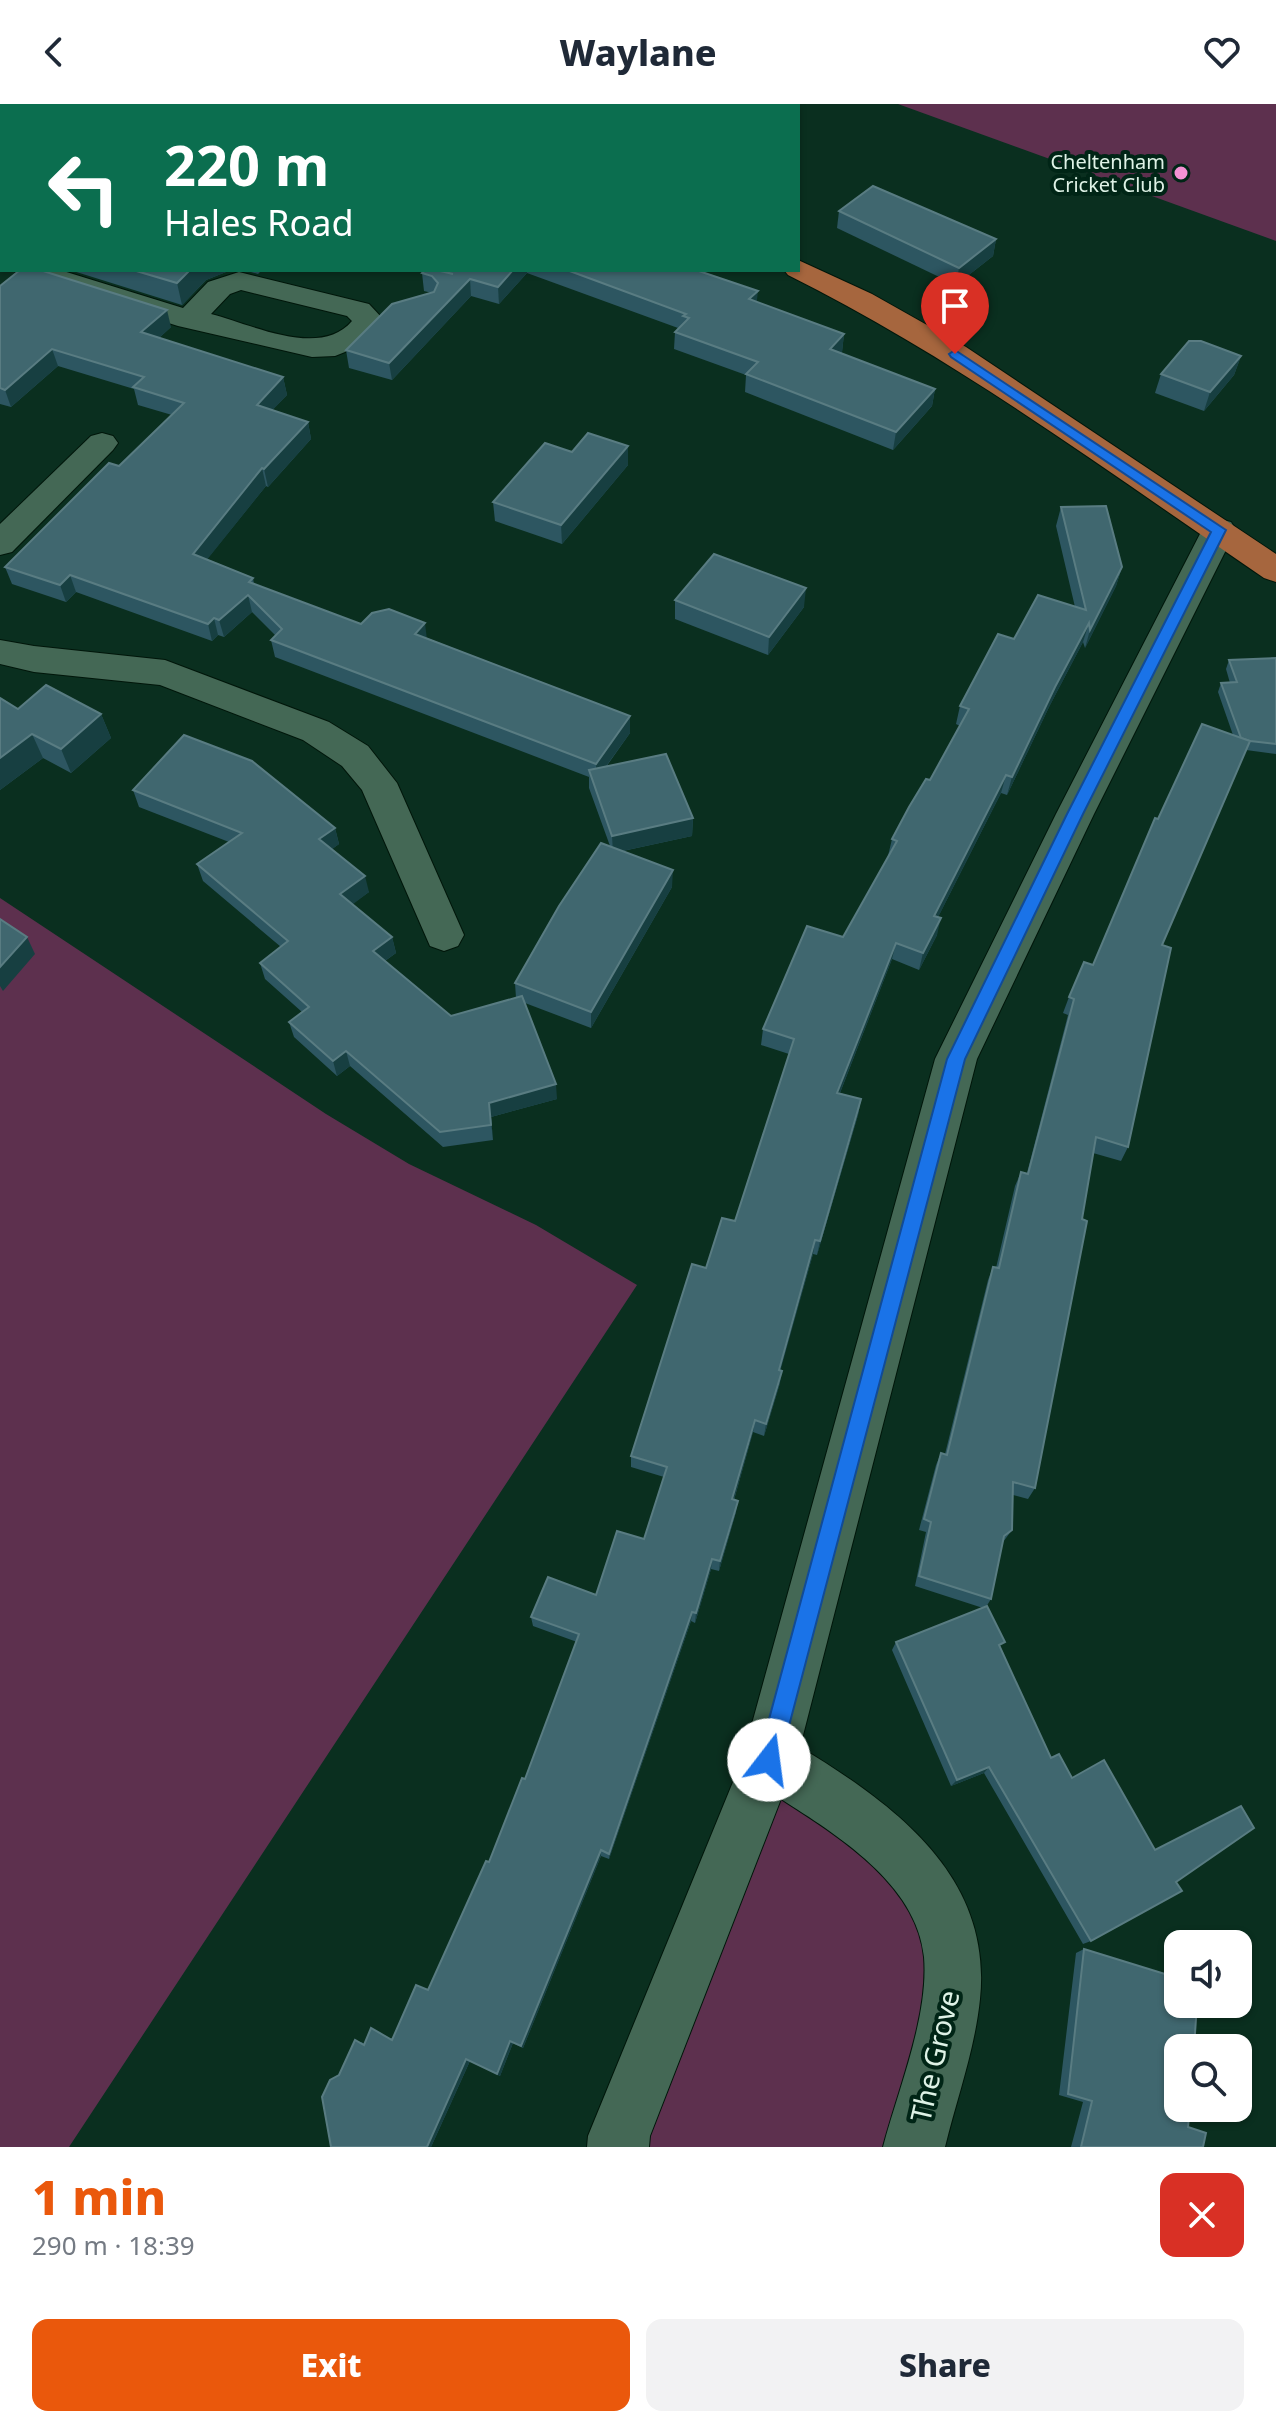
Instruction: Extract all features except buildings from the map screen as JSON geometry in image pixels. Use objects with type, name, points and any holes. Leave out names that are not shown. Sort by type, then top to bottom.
[{"type":"main road","points":[[800,270],[861,300],[955,354],[1276,570]]},
{"type":"street","points":[[35,272],[189,320],[211,321],[316,350],[349,344],[381,313],[239,281],[219,288],[189,320]]},
{"type":"street","points":[[0,544],[102,443]]},
{"type":"street","points":[[618,2147],[619,2136],[769,1760],[956,1059],[1075,814],[1219,530]]},
{"type":"street","points":[[0,652],[34,659],[165,673],[337,742],[355,756],[378,783],[444,935]]},
{"type":"street","name":"The Grove","points":[[769,1760],[829,1796],[913,1865],[933,1894],[945,1922],[952,1953],[952,1998],[914,2147]]},
{"type":"shaded area","name":"Cheltenham Cricket Club","points":[[898,104],[1276,104],[1276,241]]},
{"type":"shaded area","points":[[0,898],[326,1114],[409,1164],[536,1225],[637,1285],[69,2147],[0,2147]]},
{"type":"shaded area","points":[[769,1760],[933,1894],[914,2147],[618,2147]]},
{"type":"place","name":"Cheltenham Cricket Club","points":[[1181,173]]},
{"type":"route","points":[[769,1760],[956,1059],[1075,814],[1219,530],[955,354]]}]
